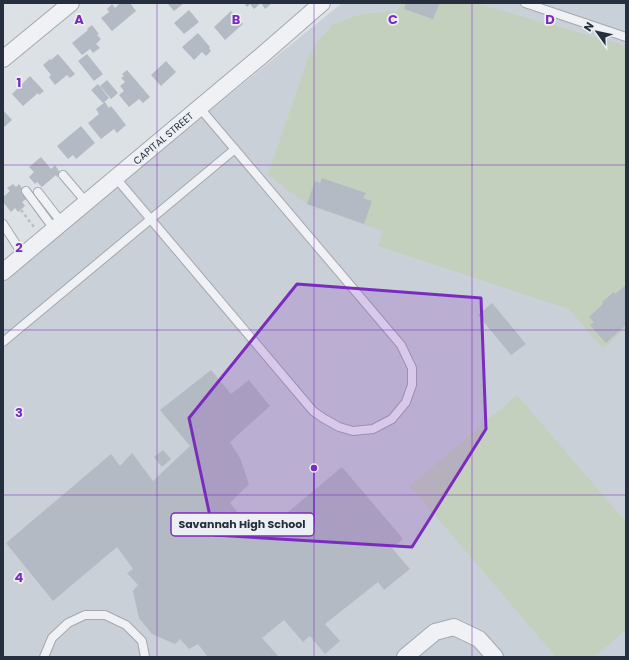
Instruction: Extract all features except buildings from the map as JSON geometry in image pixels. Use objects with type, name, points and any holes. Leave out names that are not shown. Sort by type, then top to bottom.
[{"type":"street","points":[[3,59],[71,3]]},
{"type":"street","name":"CAPITAL STREET","points":[[3,272],[199,108],[316,5]]},
{"type":"street","points":[[405,657],[435,632],[454,627],[479,639],[495,657]]},
{"type":"lane","points":[[525,3],[626,37]]},
{"type":"lane","points":[[116,177],[314,411],[338,427],[354,431],[373,429],[392,419],[406,402],[412,385],[412,368],[401,345],[199,108]]},
{"type":"lane","points":[[3,342],[235,149]]},
{"type":"lane","points":[[63,175],[86,202]]},
{"type":"lane","points":[[26,191],[53,230]]},
{"type":"lane","points":[[38,192],[53,230]]},
{"type":"lane","points":[[3,224],[23,255]]},
{"type":"lane","points":[[44,657],[52,638],[68,623],[85,615],[105,615],[126,625],[142,641],[144,657]]},
{"type":"path","points":[[20,210],[53,230]]},
{"type":"highlighted area","points":[[297,284],[481,298],[486,429],[412,547],[214,535],[189,418]]},
{"type":"shaded area","points":[[342,3],[626,3],[626,657],[3,657],[3,279]]},
{"type":"green space","points":[[401,3],[475,3],[626,46],[626,328],[603,349],[569,309],[378,246],[383,231],[308,205],[268,175],[309,55],[319,40],[333,24],[362,14],[397,11]]},
{"type":"green space","points":[[517,395],[626,522],[626,630],[594,657],[556,657],[410,486]]},
{"type":"place","name":"Savannah High School","points":[[314,468]]}]
